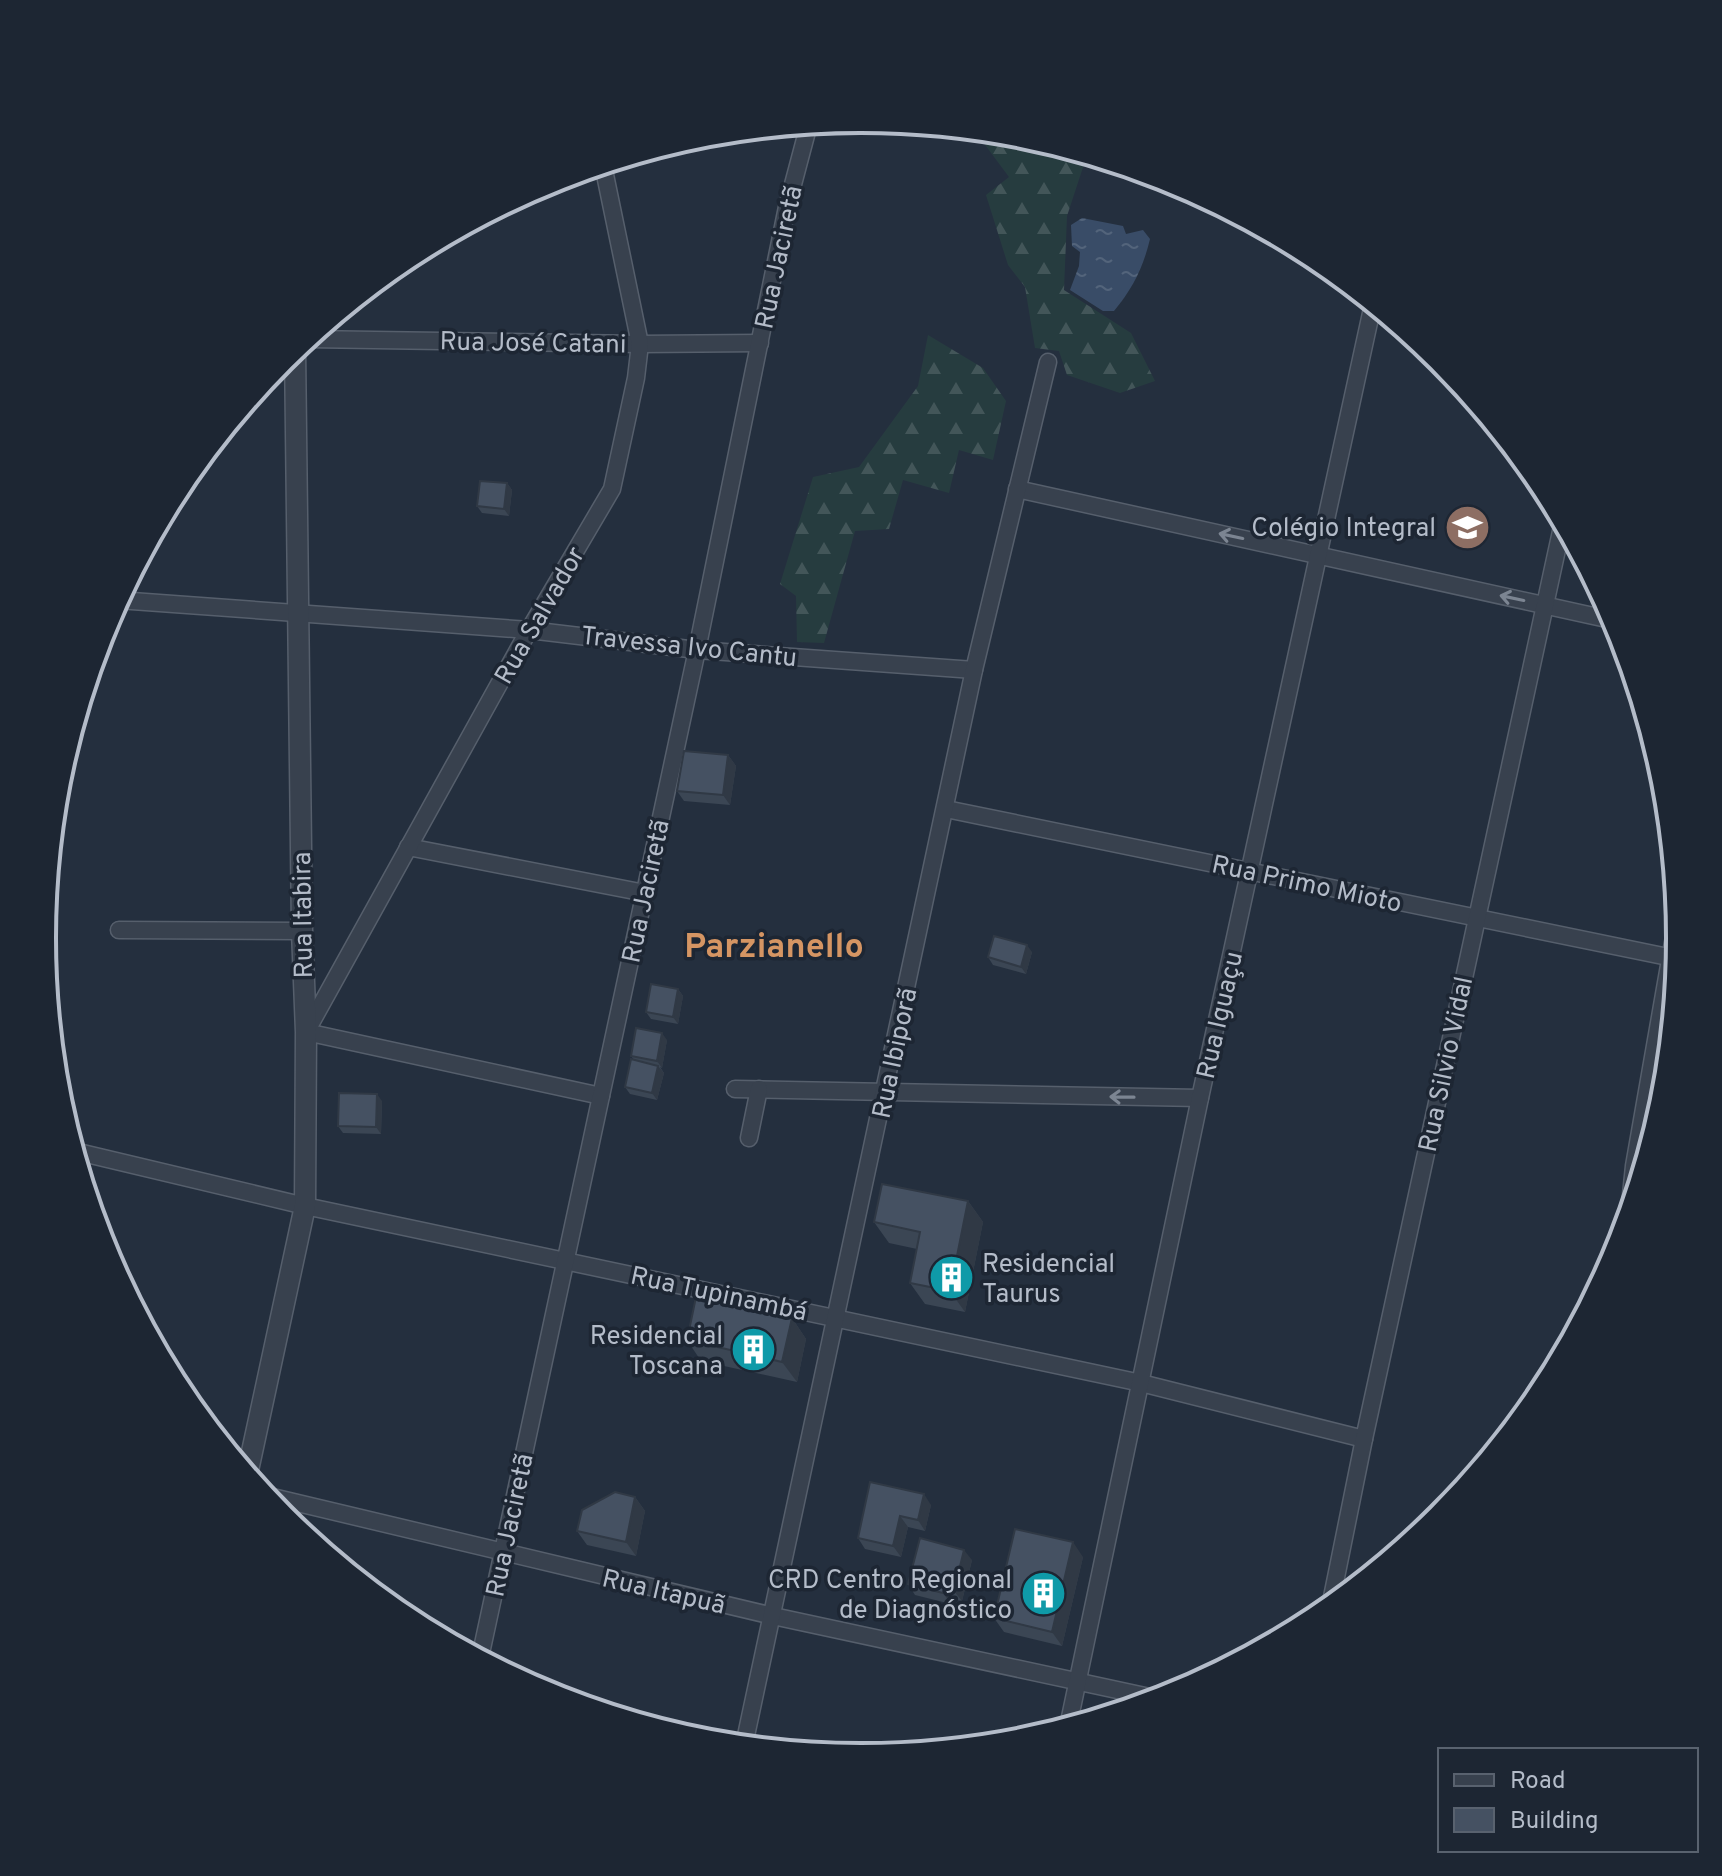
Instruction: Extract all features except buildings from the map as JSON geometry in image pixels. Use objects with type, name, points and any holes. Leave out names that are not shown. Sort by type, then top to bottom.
[{"type":"street","name":"Rua Jaciretã","points":[[482,1648],[697,650],[787,207],[806,135]]},
{"type":"street","name":"Rua Salvador","points":[[306,1032],[529,630],[612,489],[636,378],[640,344],[605,175]]},
{"type":"street","name":"Rua Iguaçu","points":[[1070,1716],[1200,1098],[1371,315]]},
{"type":"street","name":"Rua José Catani","points":[[323,339],[760,343]]},
{"type":"street","name":"Rua Ibiporã","points":[[746,1735],[974,670],[1048,362]]},
{"type":"street","name":"Rua Itabira","points":[[250,1462],[305,1206],[306,1032],[295,366]]},
{"type":"street","points":[[1017,489],[1599,617]]},
{"type":"street","name":"Rua Silvio Vidal","points":[[1334,1589],[1559,538]]},
{"type":"street","name":"Travessa Ivo Cantu","points":[[130,601],[298,611],[529,630],[697,650],[974,670]]},
{"type":"street","name":"Rua Primo Mioto","points":[[946,809],[1665,956]]},
{"type":"street","points":[[408,847],[645,893]]},
{"type":"street","points":[[119,930],[302,931]]},
{"type":"street","points":[[1635,1158],[1664,979]]},
{"type":"street","points":[[306,1032],[601,1096]]},
{"type":"street","points":[[735,1089],[1200,1098]]},
{"type":"street","points":[[749,1138],[759,1089]]},
{"type":"street","name":"Rua Tupinambá","points":[[85,1154],[305,1206],[1141,1383],[1364,1439]]},
{"type":"street","name":"Rua Itapuã","points":[[286,1500],[773,1616],[1137,1694]]},
{"type":"green space","points":[[983,143],[1084,165],[1067,216],[1064,290],[1131,333],[1155,381],[1120,393],[1067,375],[1059,351],[1035,348],[1025,287],[1008,265],[986,195],[1009,177]]},
{"type":"green space","points":[[928,335],[983,368],[1006,401],[993,460],[959,450],[949,493],[903,480],[889,529],[855,531],[824,643],[797,642],[796,596],[780,584],[813,477],[859,467],[918,386]]},
{"type":"water","points":[[1082,218],[1123,226],[1126,234],[1143,230],[1150,239],[1136,277],[1114,311],[1103,311],[1070,290],[1079,266],[1080,252],[1072,246],[1071,225]]},
{"type":"place","name":"Colégio Integral","points":[[1467,527]]},
{"type":"place","name":"Residencial Taurus","points":[[951,1278]]},
{"type":"place","name":"Residencial Toscana","points":[[754,1350]]},
{"type":"place","name":"CRD Centro Regional de Diagnóstico","points":[[1043,1594]]},
{"type":"district","name":"Parzianello","points":[[774,945]]}]
